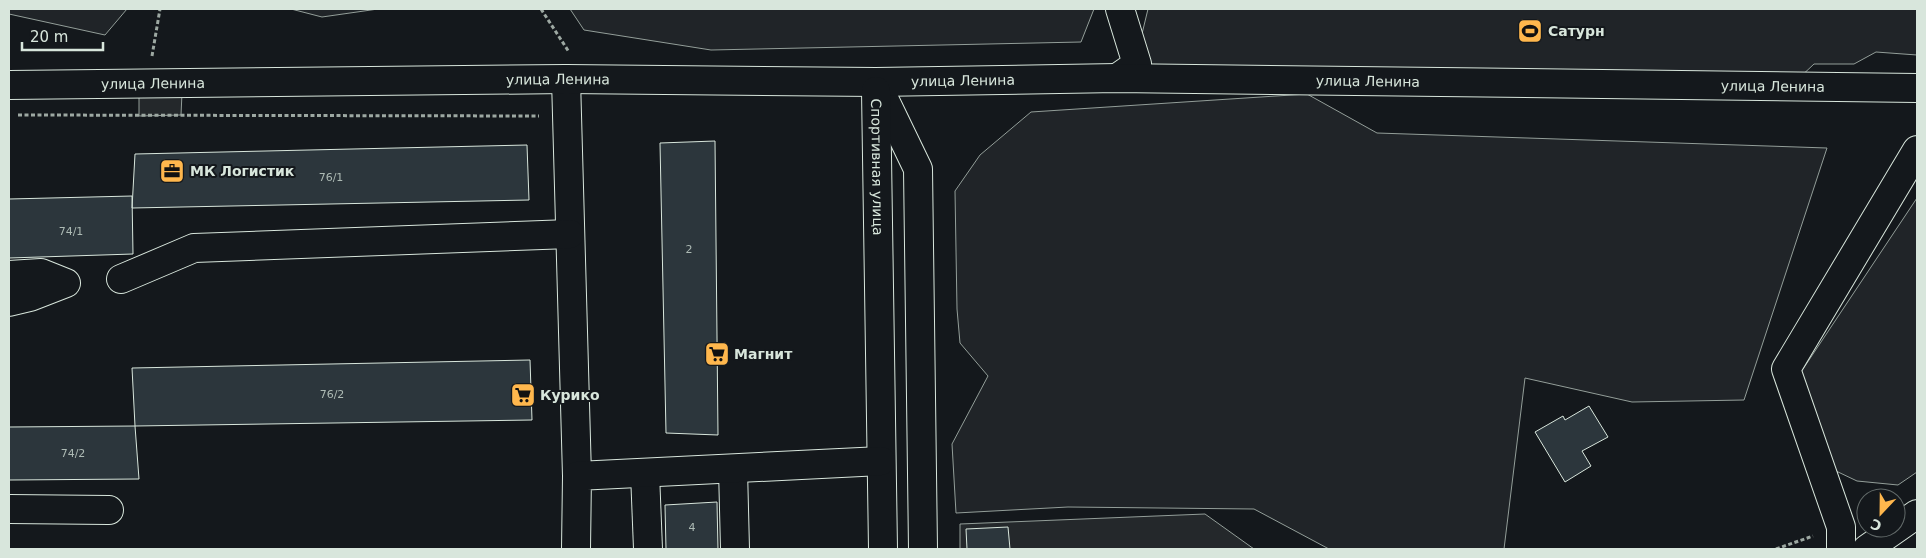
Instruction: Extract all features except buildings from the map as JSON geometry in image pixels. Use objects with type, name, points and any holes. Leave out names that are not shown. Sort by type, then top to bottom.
[{"type":"street","points":[[1117,78],[1137,64],[1120,9]]},
{"type":"street","name":"улица Ленина","points":[[9,85],[577,79],[876,82],[1117,78],[1917,88]]},
{"type":"street","points":[[576,549],[577,476],[567,116],[577,79]]},
{"type":"street","name":"Спортивная улица","points":[[876,82],[883,549]]},
{"type":"street","name":"Спортивная улица","points":[[876,82],[918,169],[923,549]]},
{"type":"street","points":[[1841,538],[1786,369],[1917,150]]},
{"type":"street","points":[[121,279],[194,248],[570,234]]},
{"type":"street","points":[[9,275],[41,273],[66,283],[30,297],[9,302]]},
{"type":"street","points":[[577,476],[881,462]]},
{"type":"street","points":[[733,469],[735,549]]},
{"type":"street","points":[[645,473],[648,549]]},
{"type":"street","points":[[9,509],[108,510]]},
{"type":"street","points":[[1867,549],[1917,514]]},
{"type":"path","points":[[147,83],[160,9]]},
{"type":"path","points":[[541,9],[577,79]]},
{"type":"path","points":[[9,115],[567,116]]},
{"type":"path","points":[[1776,549],[1841,538]]},
{"type":"shaded area","points":[[9,9],[127,9],[105,35],[9,14]]},
{"type":"shaded area","points":[[291,9],[378,9],[322,17]]},
{"type":"shaded area","points":[[570,9],[1094,9],[1081,42],[711,50],[584,30]]},
{"type":"shaded area","name":"Сатурн","points":[[1148,9],[1917,9],[1917,55],[1876,52],[1854,64],[1814,64],[1797,80],[1133,71]]},
{"type":"shaded area","points":[[139,91],[182,93],[181,115],[139,116]]},
{"type":"shaded area","points":[[1307,94],[1377,133],[1827,148],[1744,400],[1632,402],[1525,378],[1504,549],[1329,549],[1254,509],[1068,507],[956,513],[952,444],[988,376],[960,343],[957,309],[955,191],[980,155],[1031,112]]},
{"type":"shaded area","points":[[1917,198],[1917,472],[1898,485],[1857,481],[1836,471],[1799,375]]},
{"type":"shaded area","points":[[1205,514],[1254,549],[960,549],[960,524]]},
{"type":"place","name":"Сатурн","points":[[1530,31]]},
{"type":"place","name":"МК Логистик","points":[[172,171]]},
{"type":"place","name":"Магнит","points":[[717,354]]},
{"type":"place","name":"Курико","points":[[523,395]]}]
